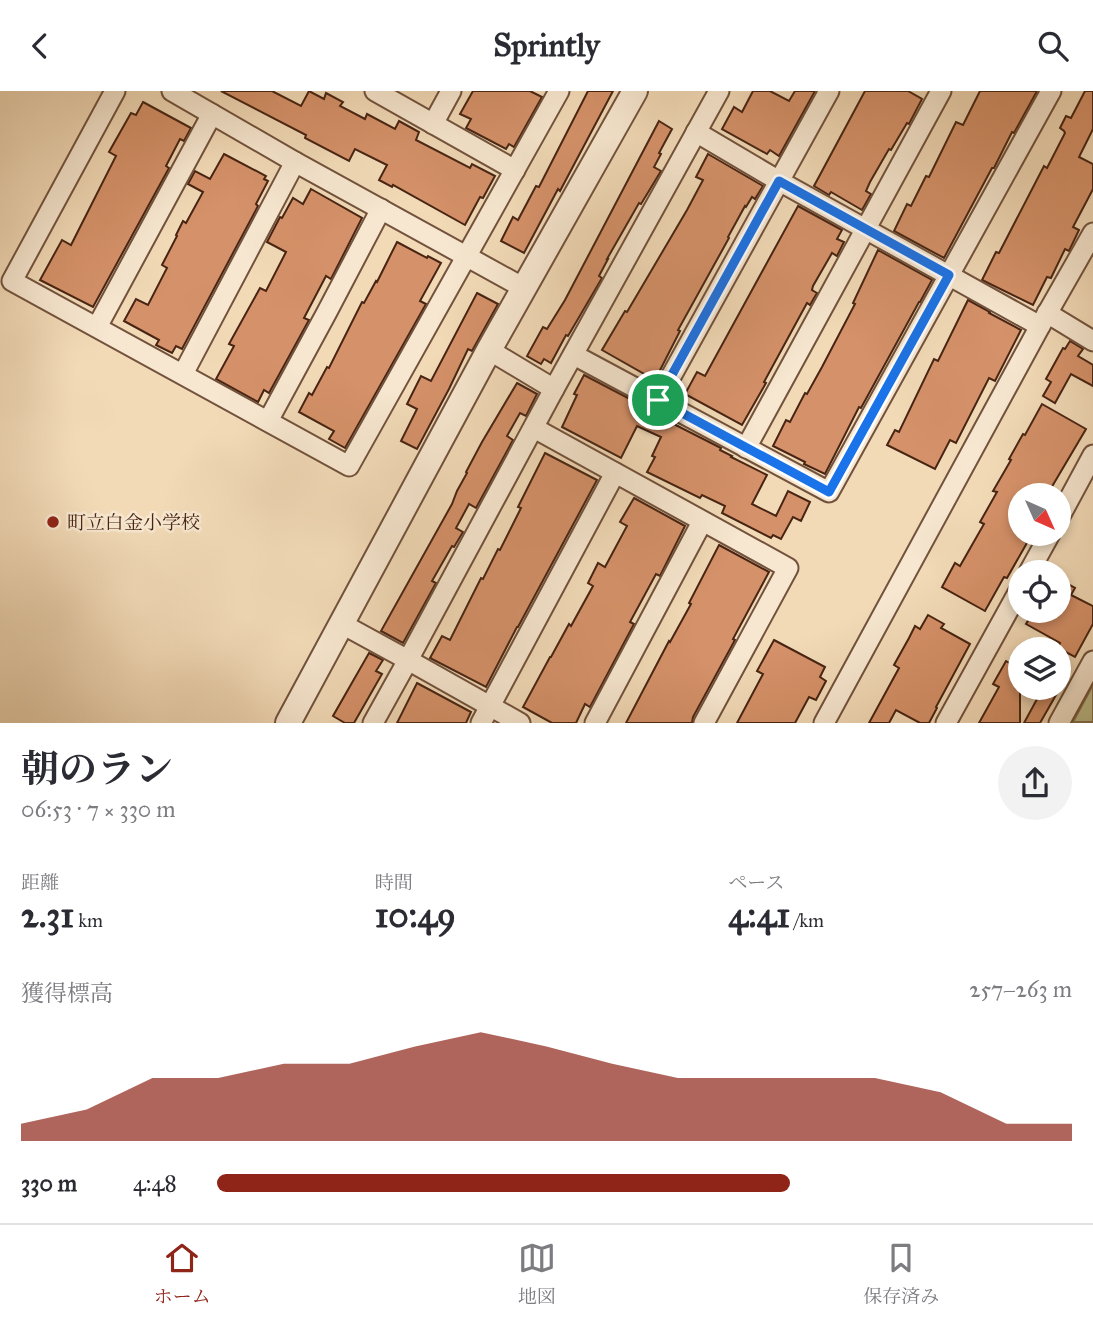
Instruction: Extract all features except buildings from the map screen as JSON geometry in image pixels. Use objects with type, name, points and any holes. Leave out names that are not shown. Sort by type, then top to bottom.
[{"type":"street","points":[[115,91],[12,281],[349,466],[559,91]]},
{"type":"street","points":[[172,91],[524,288]]},
{"type":"street","points":[[374,91],[514,170]]},
{"type":"street","points":[[433,124],[451,91]]},
{"type":"street","points":[[288,723],[489,350],[635,91]]},
{"type":"street","points":[[373,723],[719,91]]},
{"type":"street","points":[[658,400],[829,91]]},
{"type":"street","points":[[746,447],[941,91]]},
{"type":"street","points":[[574,355],[829,492],[1051,91]]},
{"type":"street","points":[[97,327],[212,114]]},
{"type":"street","points":[[696,132],[949,275],[1093,341]]},
{"type":"street","points":[[183,374],[295,162]]},
{"type":"street","points":[[268,421],[381,209]]},
{"type":"street","points":[[824,723],[1043,319],[1093,233]]},
{"type":"street","points":[[489,350],[554,389]]},
{"type":"street","points":[[534,428],[788,568],[704,723]]},
{"type":"street","points":[[1071,496],[1093,455]]},
{"type":"street","points":[[485,714],[615,473]]},
{"type":"street","points":[[596,723],[702,522]]},
{"type":"street","points":[[946,723],[1008,611]]},
{"type":"street","points":[[342,624],[408,660],[485,714],[520,723]]},
{"type":"street","points":[[1059,723],[1093,661]]},
{"type":"green space","points":[[1093,685],[1093,722],[1073,722]]},
{"type":"place","name":"町立白金小学校","points":[[53,522]]},
{"type":"route","points":[[779,181],[949,275],[829,492],[658,400],[779,181]]}]
